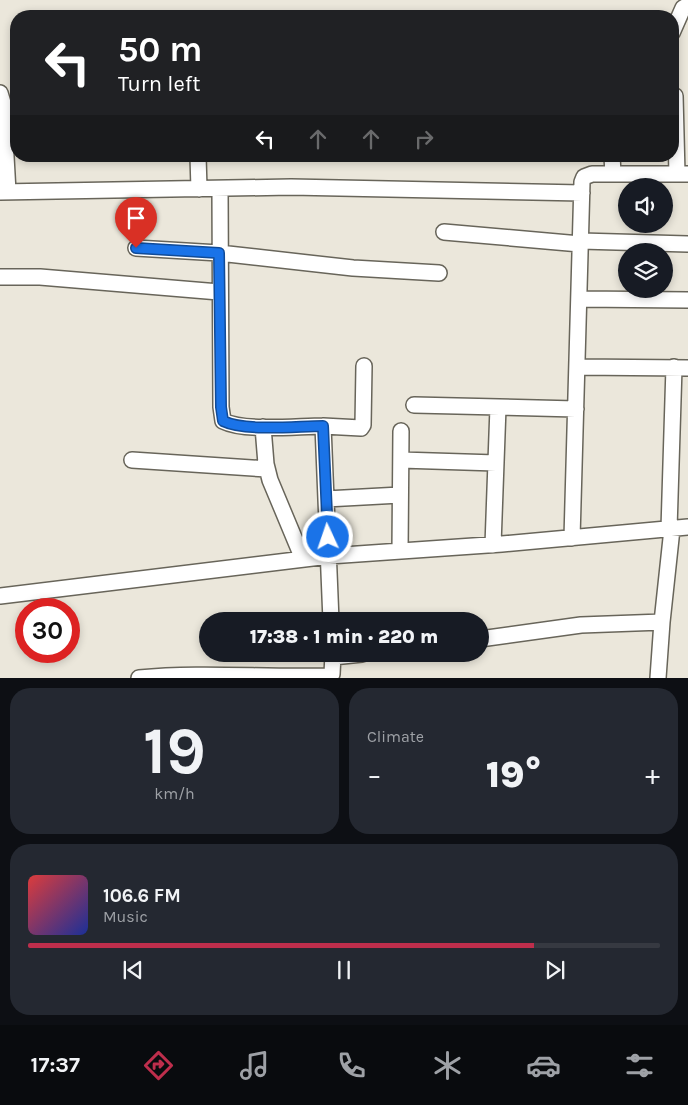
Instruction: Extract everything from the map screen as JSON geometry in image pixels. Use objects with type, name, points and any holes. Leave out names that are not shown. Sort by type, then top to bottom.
[{"type":"street","points":[[679,17],[683,8],[688,5]]},
{"type":"street","points":[[0,93],[3,103],[4,192],[291,187],[582,193]]},
{"type":"street","points":[[572,538],[582,182],[584,177],[592,174],[682,174],[679,141]]},
{"type":"street","points":[[198,162],[199,189]]},
{"type":"street","points":[[612,162],[612,174]]},
{"type":"street","points":[[220,189],[219,292],[221,407],[223,421],[228,424],[263,427],[323,426],[361,428],[363,425],[364,366]]},
{"type":"street","points":[[444,232],[581,242],[688,244]]},
{"type":"street","points":[[136,248],[219,253],[353,268],[439,273]]},
{"type":"street","points":[[0,277],[40,277],[219,292]]},
{"type":"street","points":[[579,299],[688,300]]},
{"type":"street","points":[[577,367],[681,368],[671,529],[658,678]]},
{"type":"street","points":[[414,406],[576,409]]},
{"type":"street","points":[[493,545],[498,408]]},
{"type":"street","points":[[323,426],[331,612]]},
{"type":"street","points":[[263,427],[267,469],[270,480],[303,559]]},
{"type":"street","points":[[400,551],[401,431]]},
{"type":"street","points":[[132,460],[267,469]]},
{"type":"street","points":[[401,460],[496,462]]},
{"type":"street","points":[[326,499],[400,496]]},
{"type":"street","points":[[0,596],[328,556],[493,545],[688,527]]},
{"type":"street","points":[[489,637],[581,624],[662,622]]},
{"type":"street","points":[[139,678],[237,675],[281,677],[329,676],[332,674],[333,662]]},
{"type":"route","points":[[136,248],[219,253],[221,407],[223,421],[228,424],[254,427],[323,426],[328,537]]}]
